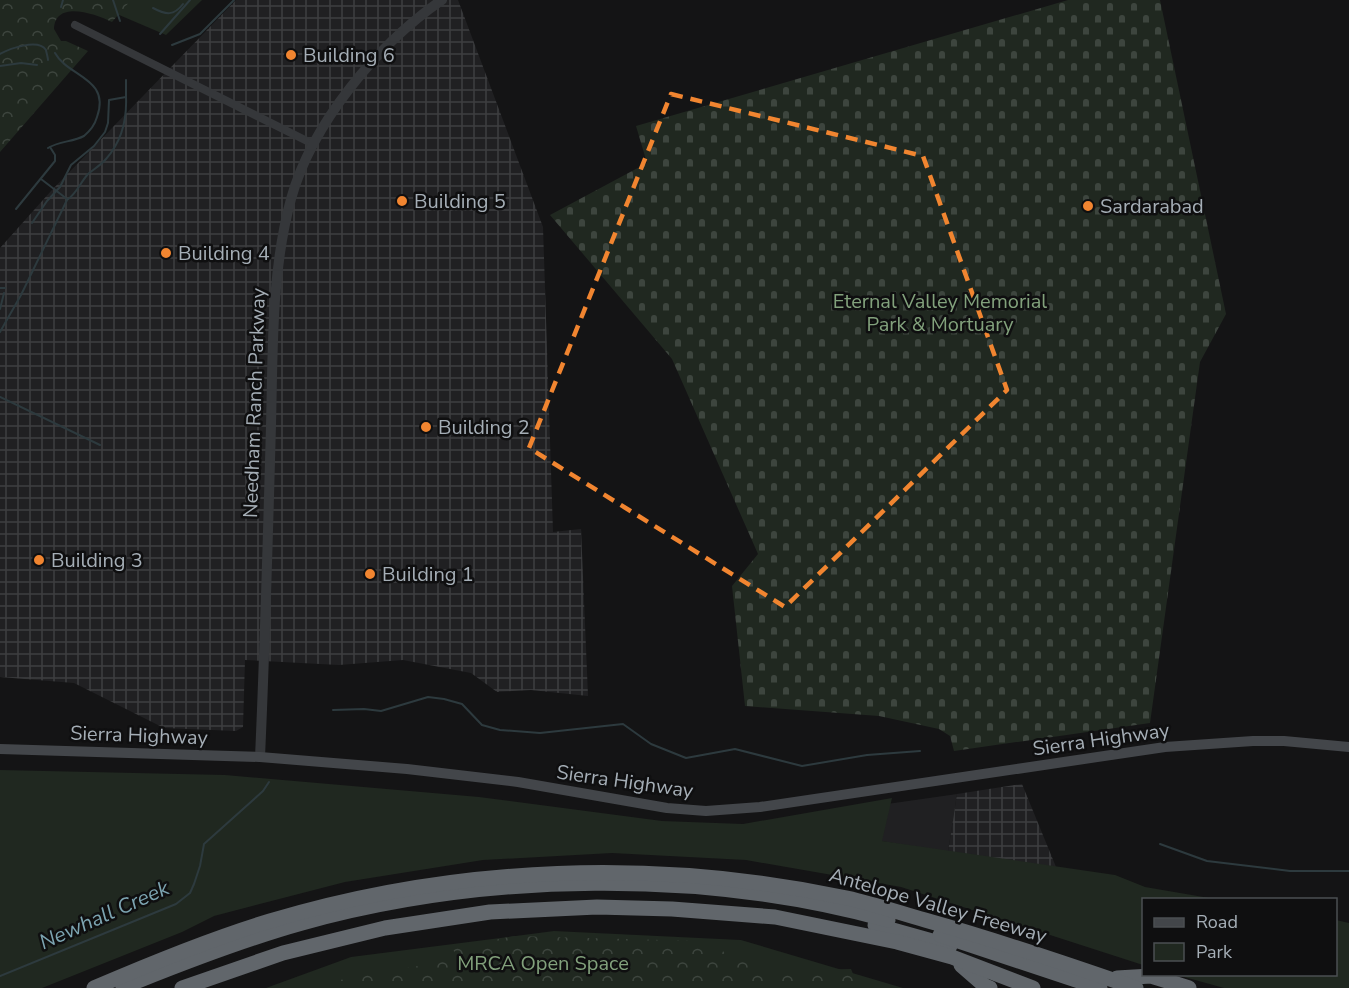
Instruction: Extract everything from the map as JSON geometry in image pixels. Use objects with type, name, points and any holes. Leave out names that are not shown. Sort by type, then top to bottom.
[{"type":"highway","name":"Antelope Valley Freeway","points":[[94,988],[164,958],[236,932],[342,902],[479,879],[597,873],[672,875],[742,881],[851,899],[979,936],[1104,983],[1136,988]]},
{"type":"highway","points":[[120,988],[249,939],[360,909],[472,891],[534,885],[596,884],[723,890],[771,896],[828,906],[940,935],[1104,983],[1151,976],[1189,988]]},
{"type":"highway","points":[[144,988],[251,947],[382,912],[465,899],[560,892],[685,896],[746,901],[799,909],[878,925],[927,939],[1073,988]]},
{"type":"highway","points":[[182,988],[283,953],[374,930],[455,916],[563,907],[635,907],[775,917],[897,942],[952,957],[1033,988]]},
{"type":"highway","points":[[952,957],[990,988]]},
{"type":"main road","name":"Sierra Highway","points":[[0,749],[260,757],[519,782],[647,806],[706,810],[760,807],[1164,747],[1284,741],[1349,747]]},
{"type":"street","name":"Needham Ranch Parkway","points":[[260,757],[276,280],[291,198],[313,144],[340,101],[381,51],[442,0]]},
{"type":"street","points":[[75,26],[313,144]]},
{"type":"highlighted area","points":[[671,94],[923,156],[1007,390],[785,607],[529,448]]},
{"type":"shaded area","points":[[236,0],[458,0],[543,227],[553,532],[581,529],[588,696],[531,690],[497,692],[471,673],[403,660],[339,665],[245,660],[243,727],[236,731],[164,728],[74,683],[0,677],[0,248],[51,191]]},
{"type":"shaded area","points":[[1022,784],[1056,867],[948,852],[957,794]]},
{"type":"shaded area","points":[[957,794],[948,852],[881,841],[887,804]]},
{"type":"green space","points":[[0,0],[131,0],[112,22],[77,11],[61,14],[56,20],[54,29],[61,41],[88,51],[0,152]]},
{"type":"green space","points":[[84,0],[202,0],[166,35]]},
{"type":"green space","name":"Eternal Valley Memorial Park & Mortuary","points":[[1068,0],[1160,0],[1226,314],[1200,362],[1150,723],[954,751],[950,736],[939,729],[879,716],[745,706],[732,586],[758,554],[672,359],[550,215],[647,163],[636,126]]},
{"type":"green space","points":[[0,770],[225,775],[479,797],[662,821],[743,824],[892,798],[882,841],[1115,875],[1145,887],[1209,898],[1142,898],[1142,965],[901,887],[746,860],[612,853],[483,860],[345,882],[214,916],[182,932],[42,988],[0,988]]},
{"type":"green space","points":[[1337,920],[1349,923],[1349,988],[1224,988],[1181,976],[1337,976]]},
{"type":"green space","name":"MRCA Open Space","points":[[554,931],[741,940],[903,988],[266,988],[351,957]]},
{"type":"green space","name":"MRCA Open Space","points":[[514,936],[699,941],[768,971],[851,969],[859,988],[326,988],[340,980],[457,959],[453,949]]},
{"type":"waterway","points":[[61,7],[63,0]]},
{"type":"waterway","points":[[113,0],[120,21]]},
{"type":"waterway","points":[[160,34],[190,0]]},
{"type":"waterway","points":[[172,45],[200,34],[234,0]]},
{"type":"waterway","points":[[153,8],[170,13],[183,4]]},
{"type":"waterway","points":[[0,54],[23,46],[37,45],[46,50],[48,60]]},
{"type":"waterway","points":[[48,148],[84,136],[95,122],[100,104],[93,86],[69,68],[55,53]]},
{"type":"waterway","points":[[0,66],[21,63],[37,65]]},
{"type":"waterway","points":[[32,223],[60,187],[71,165],[94,146],[105,132],[108,123],[109,100],[126,97],[126,80]]},
{"type":"waterway","points":[[0,332],[21,295],[67,200],[88,174],[106,159],[116,145],[124,122],[126,97]]},
{"type":"waterway","points":[[16,209],[55,161],[55,155],[50,147]]},
{"type":"waterway","points":[[41,179],[67,199]]},
{"type":"waterway","points":[[0,288],[5,288]]},
{"type":"waterway","points":[[0,309],[4,293]]},
{"type":"waterway","points":[[0,397],[100,445]]},
{"type":"waterway","name":"Newhall Creek","points":[[333,710],[381,711],[428,697],[444,699],[462,704],[482,725],[500,730],[540,733],[623,724],[651,744],[686,758],[735,749],[802,766],[867,755],[920,751]]},
{"type":"waterway","name":"Newhall Creek","points":[[0,976],[176,904],[190,893],[200,866],[204,844],[263,791],[269,782]]},
{"type":"waterway","name":"Newhall Creek","points":[[1160,844],[1207,861],[1290,871],[1349,871]]},
{"type":"place","name":"Building 6","points":[[291,55]]},
{"type":"place","name":"Building 5","points":[[402,201]]},
{"type":"place","name":"Sardarabad","points":[[1088,206]]},
{"type":"place","name":"Building 4","points":[[166,253]]},
{"type":"place","name":"Building 2","points":[[426,427]]},
{"type":"place","name":"Building 3","points":[[39,560]]},
{"type":"place","name":"Building 1","points":[[370,574]]}]
